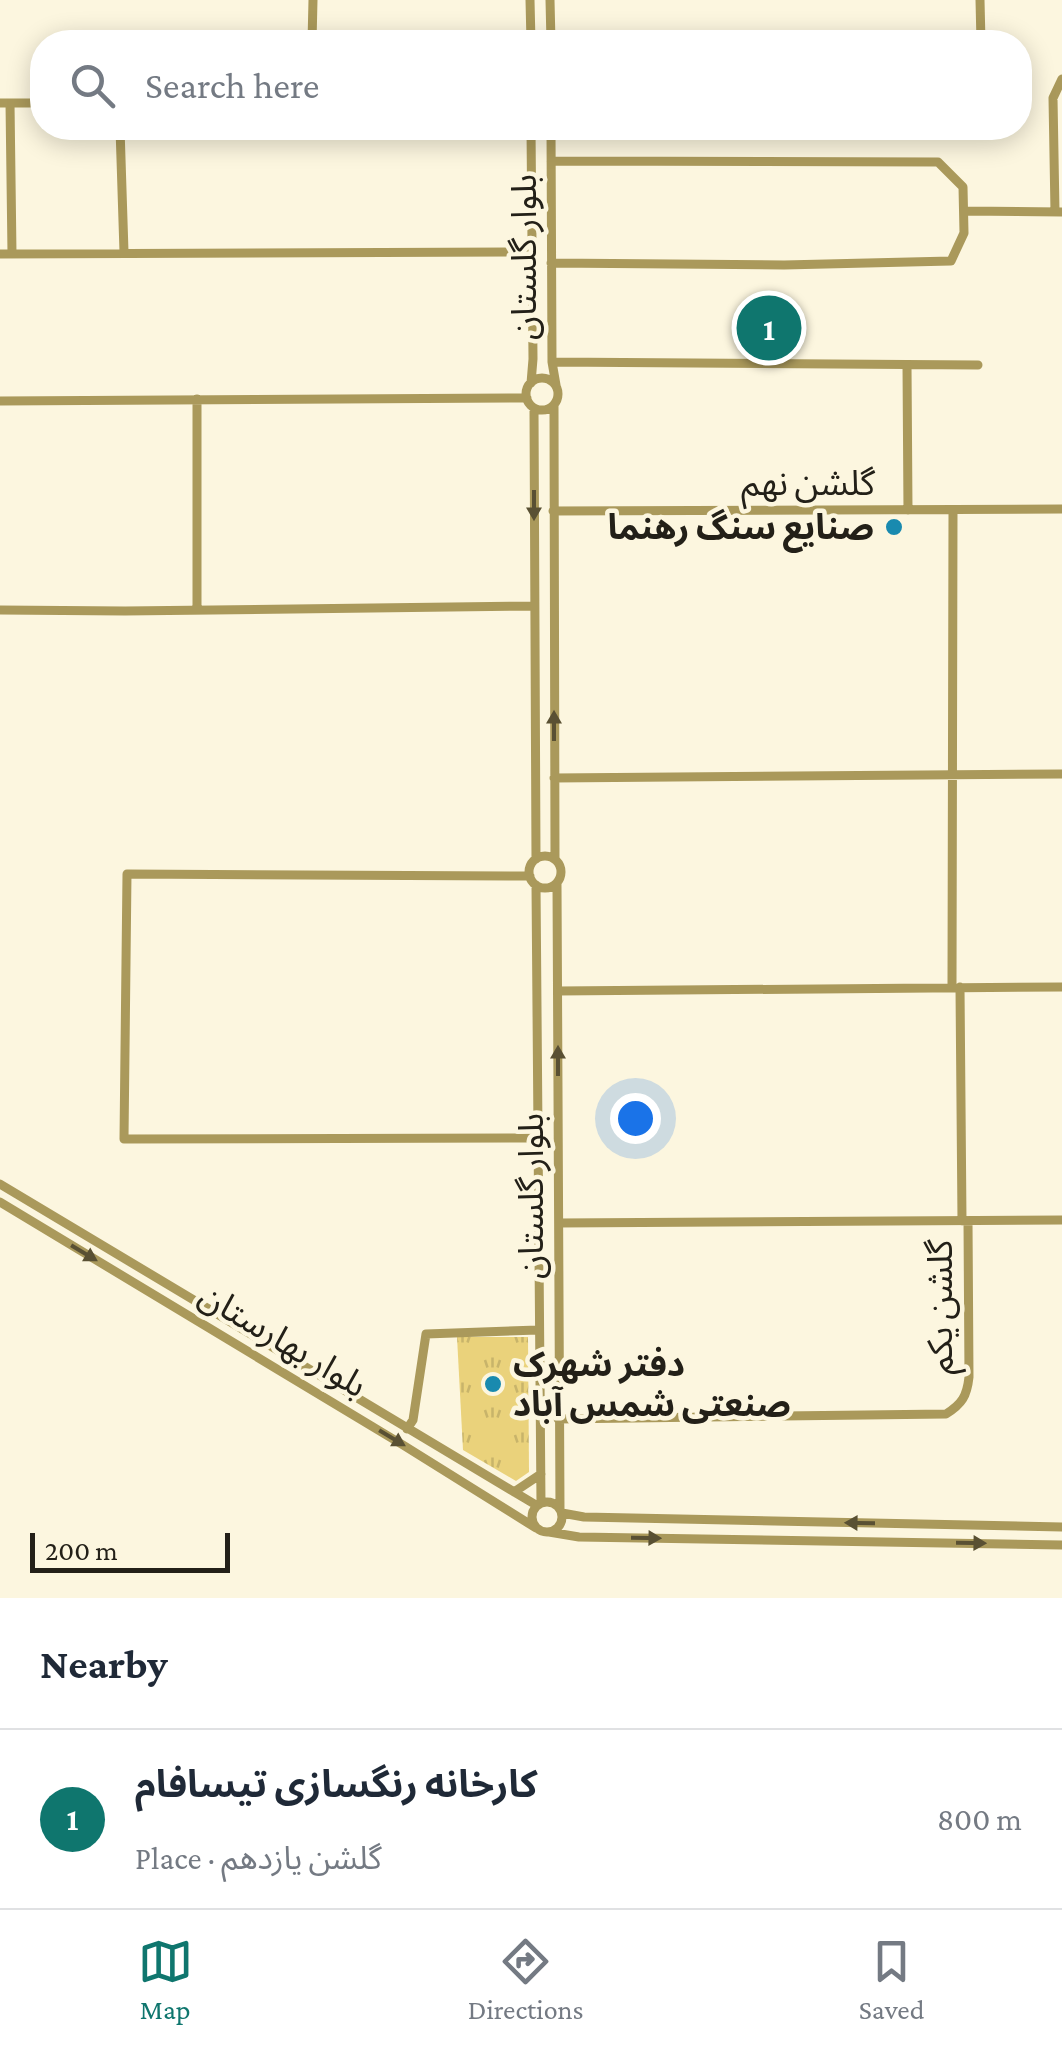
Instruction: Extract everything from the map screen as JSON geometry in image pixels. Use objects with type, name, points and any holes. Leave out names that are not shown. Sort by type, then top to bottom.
[{"type":"street","points":[[312,30],[313,0]]},
{"type":"street","points":[[530,0],[531,30]]},
{"type":"street","points":[[550,0],[551,30]]},
{"type":"street","points":[[980,0],[981,30]]},
{"type":"street","points":[[964,211],[1058,212],[1053,98],[1062,78]]},
{"type":"street","points":[[5,103],[12,254]]},
{"type":"street","points":[[120,140],[124,252]]},
{"type":"street","name":"بلوار گلستان","points":[[531,140],[531,383]]},
{"type":"street","name":"بلوار گلستان","points":[[551,140],[552,362],[556,385]]},
{"type":"street","points":[[551,161],[938,162],[964,187],[964,233],[951,261],[784,265],[551,262]]},
{"type":"street","points":[[0,254],[532,252]]},
{"type":"street","points":[[552,362],[978,364]]},
{"type":"street","points":[[907,365],[908,510]]},
{"type":"street","points":[[536,859],[534,408],[526,398],[526,390],[531,383],[544,378],[556,385],[558,398],[554,406],[554,778],[555,859],[562,874],[548,888],[532,880],[128,874],[124,1138],[537,1138]]},
{"type":"street","points":[[0,402],[526,398]]},
{"type":"street","points":[[197,400],[197,610]]},
{"type":"street","points":[[534,408],[546,410],[554,406]]},
{"type":"street","name":"گلشن نهم","points":[[553,511],[1062,509]]},
{"type":"street","points":[[953,510],[952,774],[965,1221]]},
{"type":"street","points":[[0,610],[534,606]]},
{"type":"street","points":[[554,778],[1062,774]]},
{"type":"street","points":[[532,880],[530,866],[536,859],[555,859]]},
{"type":"street","name":"بلوار گلستان","points":[[532,880],[539,1504]]},
{"type":"street","name":"بلوار گلستان","points":[[556,884],[561,1511]]},
{"type":"street","points":[[558,991],[1062,987]]},
{"type":"street","name":"بلوار بهارستان","points":[[0,1184],[539,1504]]},
{"type":"street","name":"بلوار بهارستان","points":[[0,1202],[536,1528]]},
{"type":"street","points":[[559,1222],[1062,1220]]},
{"type":"street","name":"گلشن یکم","points":[[558,1419],[946,1414],[959,1406],[967,1394],[970,1377],[965,1221]]},
{"type":"street","points":[[408,1429],[413,1420],[426,1334],[538,1330]]},
{"type":"street","points":[[541,1461],[558,1462]]},
{"type":"street","points":[[514,1492],[541,1474]]},
{"type":"street","points":[[1062,1527],[584,1517],[561,1511],[551,1502],[539,1504],[531,1514],[536,1528],[579,1537],[1062,1545]]},
{"type":"street","points":[[549,1532],[561,1524],[561,1511]]},
{"type":"green space","points":[[457,1337],[528,1337],[529,1472],[516,1481],[463,1450]]},
{"type":"place","name":"کارخانه رنگسازی تیسافام","points":[[769,328]]},
{"type":"place","name":"صنایع سنگ رهنما","points":[[894,527]]},
{"type":"place","name":"دفتر شهرک صنعتی شمس آباد","points":[[493,1384]]}]
